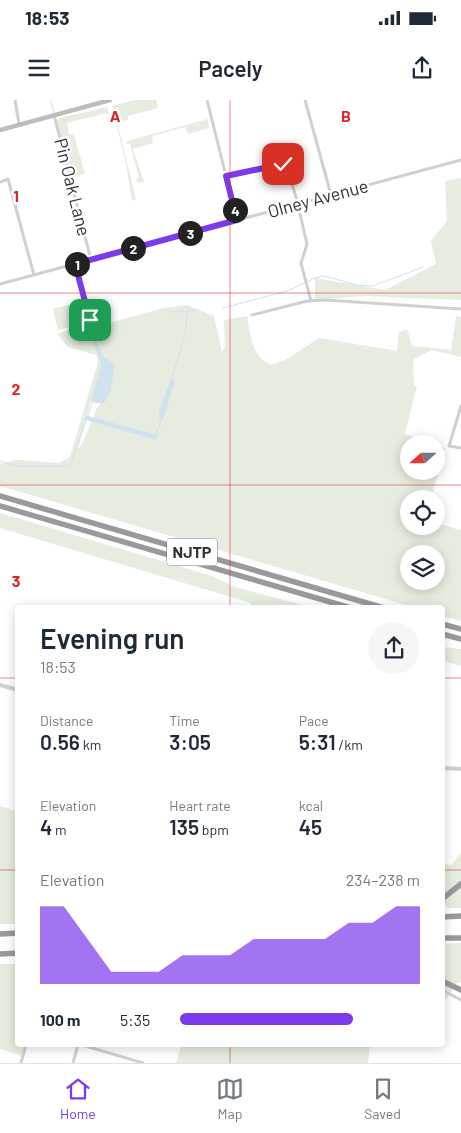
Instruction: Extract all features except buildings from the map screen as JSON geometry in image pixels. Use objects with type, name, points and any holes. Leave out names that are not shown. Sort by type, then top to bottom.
[{"type":"highway","name":"NJTP","points":[[0,496],[374,605]]},
{"type":"highway","name":"NJTP","points":[[0,506],[341,605]]},
{"type":"highway","points":[[445,625],[461,630]]},
{"type":"highway","points":[[445,635],[461,639]]},
{"type":"highway","points":[[445,897],[461,884]]},
{"type":"highway","points":[[445,917],[461,916]]},
{"type":"highway","points":[[0,934],[15,933]]},
{"type":"highway","points":[[445,938],[461,938]]},
{"type":"highway","points":[[0,954],[15,953]]},
{"type":"highway","points":[[445,982],[461,990]]},
{"type":"main road","points":[[0,130],[110,100]]},
{"type":"street","points":[[15,100],[20,124]]},
{"type":"street","points":[[207,100],[237,220]]},
{"type":"street","points":[[305,100],[331,195]]},
{"type":"street","name":"Pin Oak Lane","points":[[54,115],[91,260]]},
{"type":"street","name":"Olney Avenue","points":[[0,284],[461,160]]},
{"type":"street","points":[[226,176],[283,164],[288,171],[298,204]]},
{"type":"street","points":[[0,182],[8,179],[34,275]]},
{"type":"street","points":[[300,214],[306,246],[300,263],[311,300]]},
{"type":"street","points":[[75,264],[90,320]]},
{"type":"street","points":[[252,315],[311,300],[461,309]]},
{"type":"street","points":[[461,406],[449,446],[461,448]]},
{"type":"street","points":[[0,685],[15,689]]},
{"type":"street","points":[[445,768],[461,770]]},
{"type":"street","points":[[445,992],[461,1000]]},
{"type":"street","points":[[21,1063],[25,1047]]},
{"type":"street","points":[[73,1063],[79,1047]]},
{"type":"street","points":[[87,1047],[143,1063]]},
{"type":"street","points":[[123,1063],[125,1058]]},
{"type":"shaded area","points":[[134,100],[156,100],[158,108],[128,116],[128,120],[117,122],[136,199],[132,201],[126,164],[112,106]]},
{"type":"shaded area","points":[[107,107],[109,115],[106,113],[67,123],[69,134],[74,135],[85,174],[72,177],[57,122],[59,118]]},
{"type":"shaded area","points":[[208,119],[209,128],[188,134],[185,127],[152,136],[153,143],[133,149],[144,182],[138,183],[136,179],[139,178],[130,144],[127,144],[127,141]]},
{"type":"shaded area","points":[[461,178],[461,300],[364,296],[315,300],[315,278],[385,290],[436,264],[431,241],[447,221],[445,181]]},
{"type":"shaded area","points":[[72,304],[78,325],[58,330],[53,309]]},
{"type":"shaded area","points":[[187,305],[214,316],[222,352],[225,347],[224,320],[247,316],[253,345],[259,357],[271,365],[287,359],[319,338],[397,351],[399,332],[407,329],[412,346],[451,350],[456,316],[461,317],[461,357],[432,350],[413,360],[414,386],[417,386],[405,434],[408,435],[400,435],[400,480],[436,480],[433,490],[400,490],[400,535],[445,535],[445,526],[461,530],[461,621],[445,617],[445,605],[406,605],[0,486],[0,464],[17,460],[59,463],[70,457],[98,362],[96,355],[68,347],[57,334],[88,323],[91,328],[164,308]],"holes":[[[91,401],[101,403],[97,408],[82,444],[78,449]]]},
{"type":"shaded area","points":[[0,513],[212,576],[235,587],[303,605],[251,605],[251,603],[0,528]]},
{"type":"shaded area","points":[[445,647],[461,649],[461,666],[445,662]]},
{"type":"shaded area","points":[[0,806],[15,810],[15,924],[0,924]]},
{"type":"shaded area","points":[[461,853],[461,908],[448,908],[445,906],[445,864],[451,865]]},
{"type":"shaded area","points":[[461,943],[461,983],[458,982],[445,1001],[445,944]]},
{"type":"shaded area","points":[[0,964],[15,964],[15,1047],[24,1047],[22,1056],[0,1049]]},
{"type":"shaded area","points":[[181,1047],[370,1047],[368,1063],[176,1063]]},
{"type":"water","points":[[88,323],[103,356],[115,365],[110,393],[104,403],[91,401],[101,365],[91,333],[85,332],[83,328]]},
{"type":"water","points":[[171,378],[175,381],[163,420],[159,419],[159,412]]},
{"type":"waterway","points":[[51,100],[54,114]]},
{"type":"waterway","points":[[223,308],[287,291],[315,278],[324,276],[357,285],[373,286],[423,267]]},
{"type":"waterway","points":[[166,310],[176,312],[198,310]]},
{"type":"waterway","points":[[172,378],[185,334],[187,311]]},
{"type":"waterway","points":[[0,461],[17,466],[70,466],[93,401]]},
{"type":"waterway","points":[[87,418],[155,437]]},
{"type":"waterway","points":[[155,437],[162,419]]},
{"type":"route","points":[[90,320],[75,264],[237,220],[226,176],[283,164]]}]
